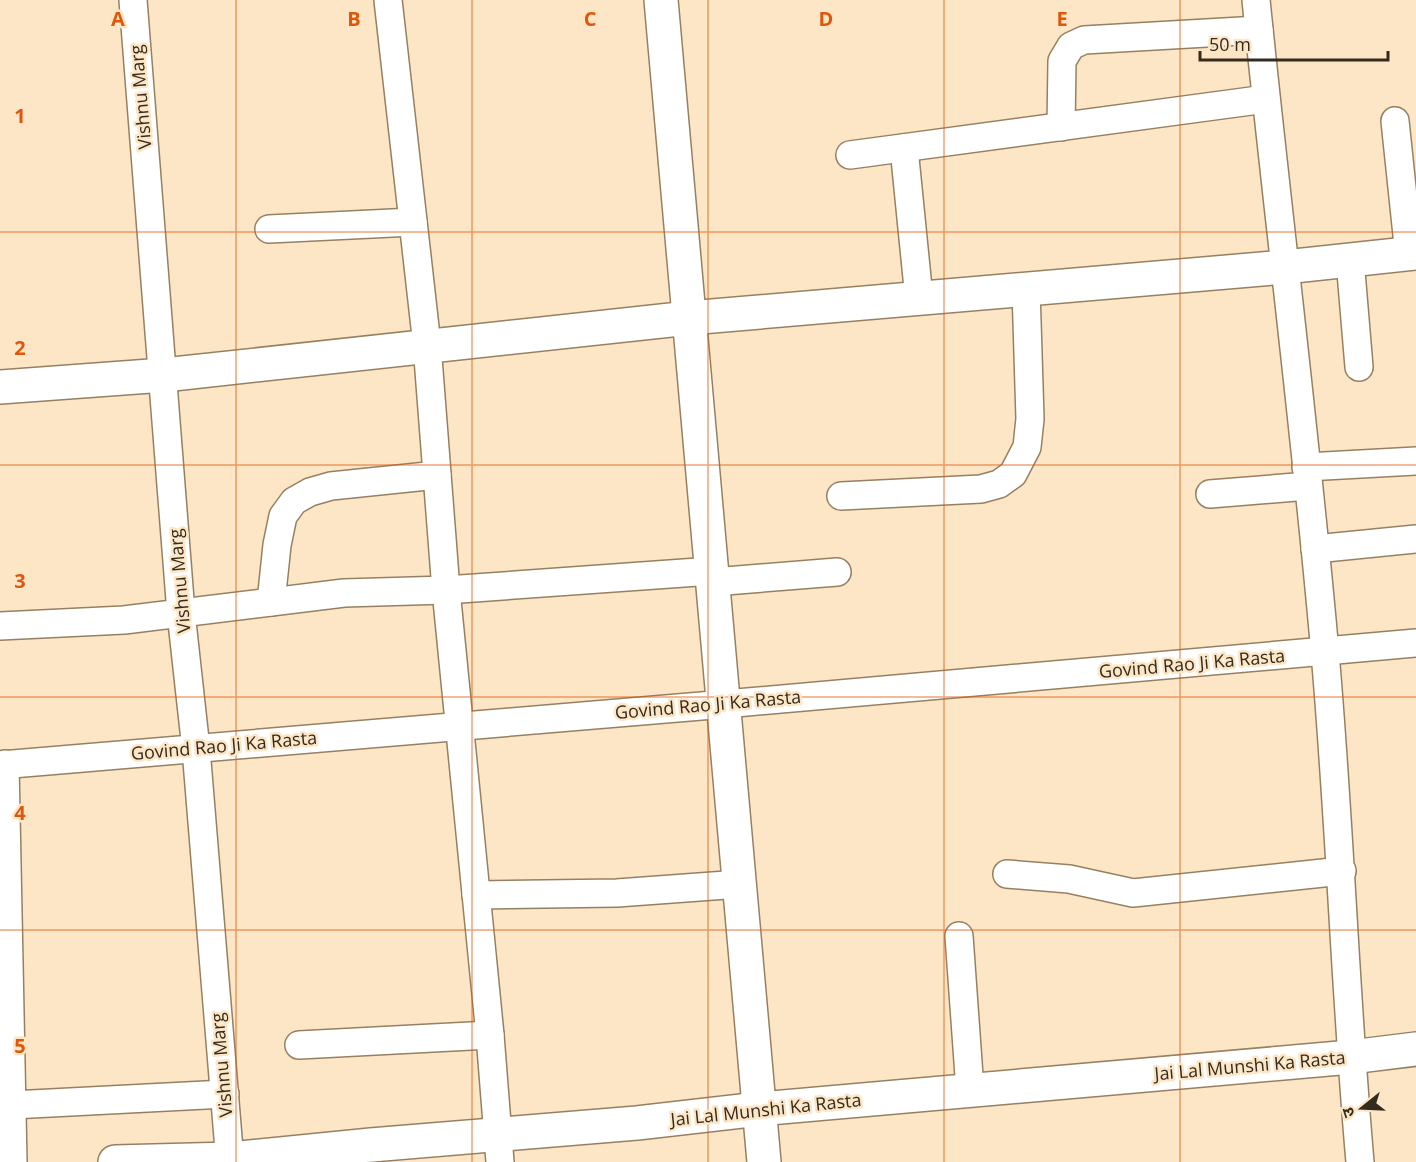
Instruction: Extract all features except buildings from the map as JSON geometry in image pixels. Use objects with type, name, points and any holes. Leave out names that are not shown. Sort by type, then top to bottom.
[{"type":"street","name":"Vishnu Marg","points":[[133,0],[181,613],[196,749],[230,1161]]},
{"type":"street","points":[[388,0],[427,345],[446,590],[490,1035],[498,1149]]},
{"type":"street","points":[[661,0],[764,1162]]},
{"type":"street","points":[[1256,0],[1325,652],[1342,871],[1351,1057],[1360,1162]]},
{"type":"street","points":[[1061,127],[1062,61],[1071,46],[1084,40],[1259,30]]},
{"type":"street","points":[[850,155],[1266,99]]},
{"type":"street","points":[[0,387],[164,375],[689,318],[1285,267],[1412,253],[1395,122]]},
{"type":"street","points":[[904,148],[919,298]]},
{"type":"street","points":[[269,229],[413,222]]},
{"type":"street","points":[[1350,260],[1359,367]]},
{"type":"street","points":[[841,496],[981,489],[999,484],[1013,474],[1028,447],[1030,419],[1026,289]]},
{"type":"street","points":[[1210,494],[1307,476],[1416,460]]},
{"type":"street","points":[[272,602],[283,516],[294,501],[310,492],[331,486],[437,475]]},
{"type":"street","points":[[1315,549],[1416,539]]},
{"type":"street","points":[[0,626],[124,620],[344,593],[837,572]]},
{"type":"street","name":"Govind Rao Ji Ka Rasta","points":[[3,765],[1416,644]]},
{"type":"street","points":[[3,765],[4,964],[13,1162]]},
{"type":"street","points":[[1007,874],[1069,879],[1133,893],[1342,871]]},
{"type":"street","points":[[476,895],[617,893],[740,884]]},
{"type":"street","points":[[958,936],[970,1090]]},
{"type":"street","points":[[299,1045],[490,1035]]},
{"type":"street","name":"Jai Lal Munshi Ka Rasta","points":[[115,1162],[230,1161],[498,1149],[637,1123],[759,1109],[1351,1057],[1416,1049]]},
{"type":"street","points":[[12,1105],[225,1094]]}]
